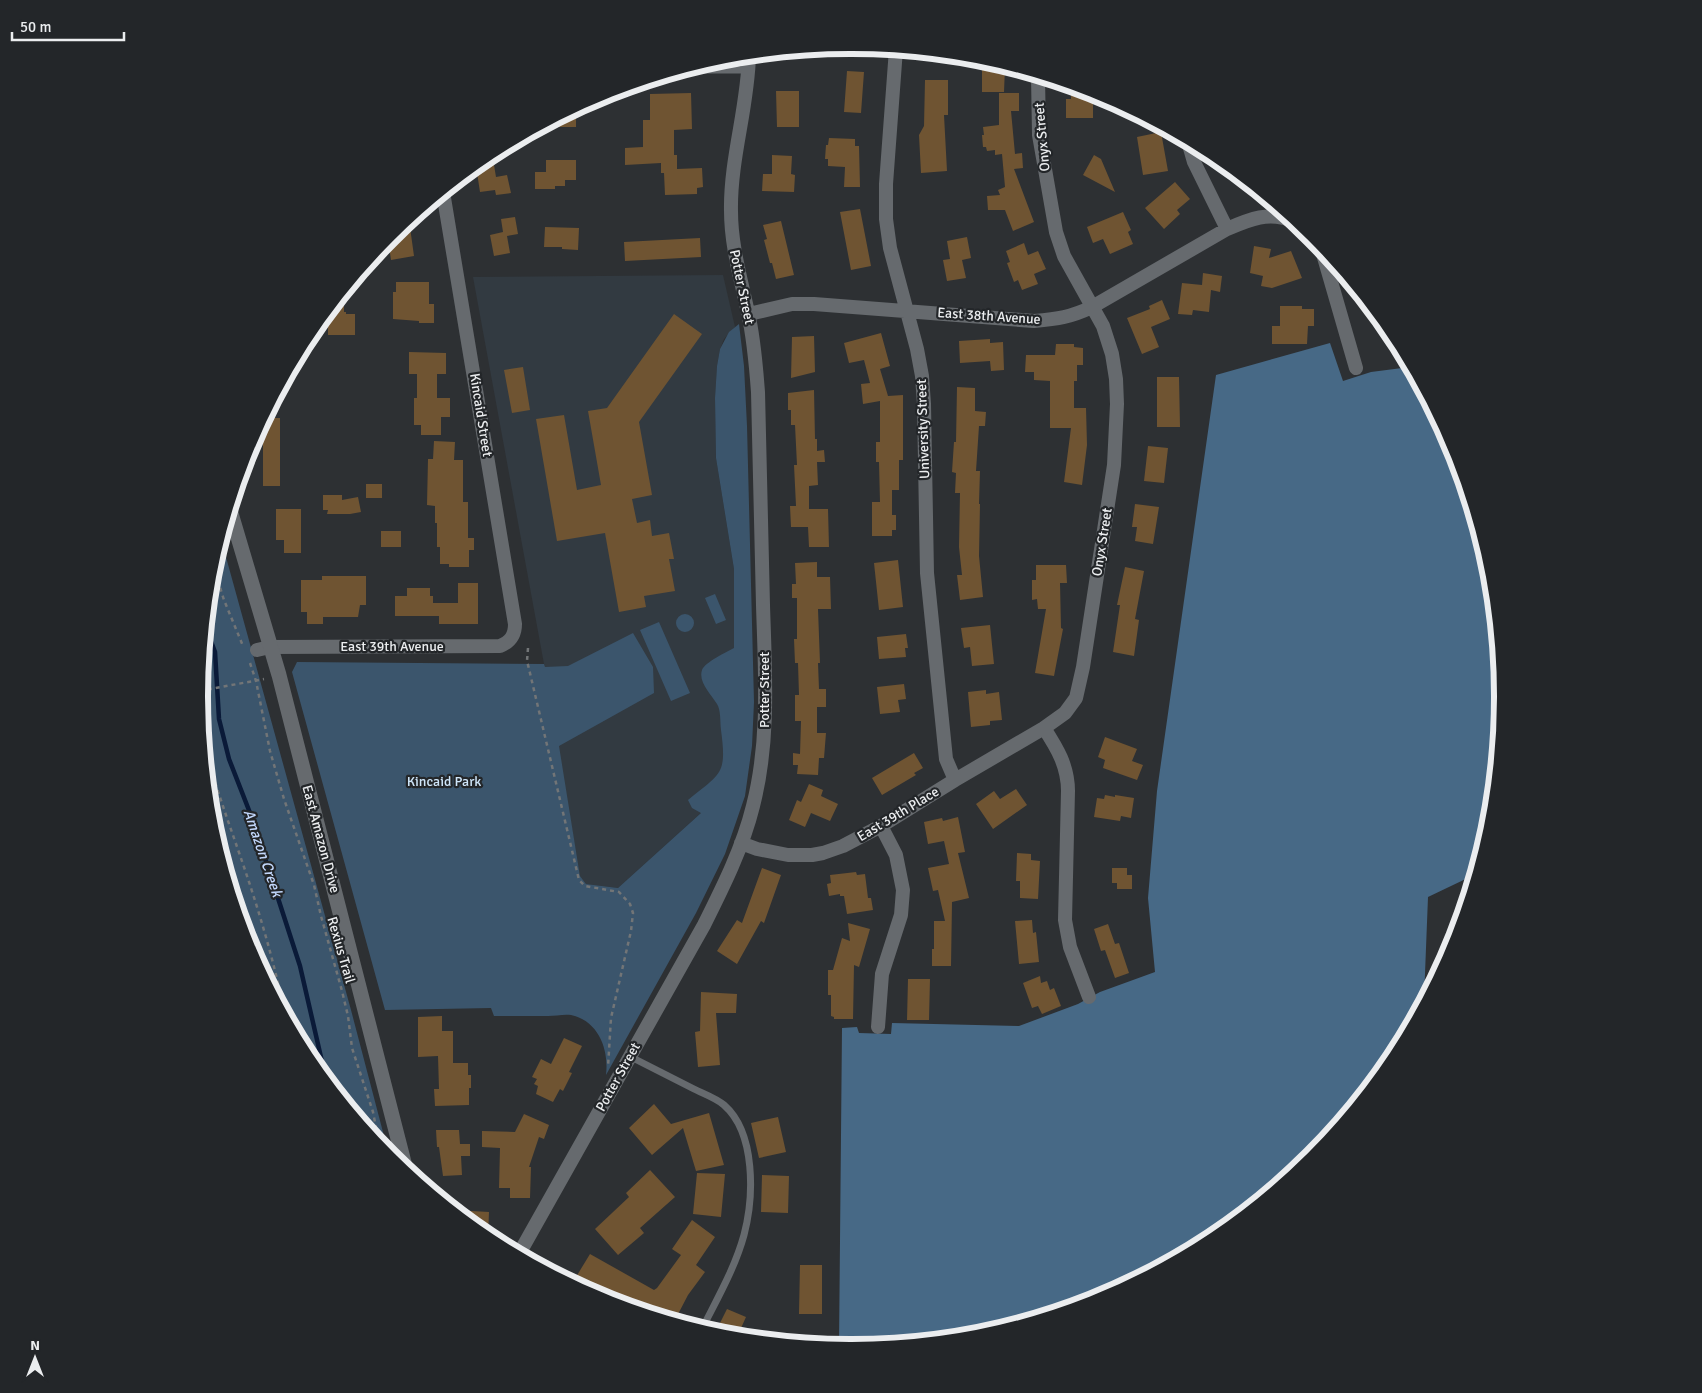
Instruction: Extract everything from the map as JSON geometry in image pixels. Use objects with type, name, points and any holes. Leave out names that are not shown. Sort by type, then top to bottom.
[{"type":"street","name":"University Street","points":[[896,55],[886,184],[886,219],[890,248],[922,376],[927,573],[946,759],[955,780]]},
{"type":"street","name":"Potter Street","points":[[522,1248],[704,925],[726,882],[753,806],[762,761],[765,718],[758,392],[755,350],[733,239],[731,211],[732,183],[749,62]]},
{"type":"street","name":"Onyx Street","points":[[1038,82],[1039,135],[1056,232],[1064,256],[1103,326],[1112,354],[1117,404],[1114,465],[1079,688],[1076,698],[1065,713],[1044,728]]},
{"type":"street","points":[[1191,152],[1194,162],[1227,229]]},
{"type":"street","name":"Kincaid Street","points":[[444,199],[515,624],[512,638]]},
{"type":"street","name":"East 38th Avenue","points":[[749,314],[792,304],[1034,321],[1072,316],[1092,307],[1227,229],[1255,218],[1264,216],[1279,217]]},
{"type":"street","points":[[1326,265],[1356,368]]},
{"type":"street","name":"East Amazon Drive","points":[[232,523],[255,652],[402,1156]]},
{"type":"street","name":"East 39th Avenue","points":[[255,652],[500,646],[512,638]]},
{"type":"street","points":[[1044,728],[1055,745],[1066,772],[1068,790],[1064,920],[1070,947],[1089,997]]},
{"type":"street","name":"East 39th Place","points":[[741,843],[774,854],[812,855],[843,846],[881,826],[1044,728]]},
{"type":"street","points":[[878,1027],[882,974],[901,915],[903,890],[896,855],[881,826]]},
{"type":"lane","points":[[710,70],[748,70]]},
{"type":"lane","points":[[629,1056],[723,1104],[737,1121],[743,1135],[750,1173],[749,1207],[744,1235],[727,1278],[705,1322]]},
{"type":"path","name":"Rexius Trail","points":[[219,584],[224,600],[255,652],[256,681],[270,751],[314,885],[348,1016],[352,1048],[373,1112],[376,1129]]},
{"type":"path","points":[[528,648],[527,661],[579,880],[586,886],[619,892],[630,904],[633,913],[631,931],[611,1018],[608,1057],[609,1093]]},
{"type":"path","points":[[208,689],[264,679]]},
{"type":"path","points":[[214,783],[265,933],[280,990]]},
{"type":"shaded area","points":[[723,275],[735,327],[724,339],[717,366],[715,398],[716,458],[734,569],[737,740],[702,812],[618,888],[586,884],[580,876],[544,664],[473,277]]},
{"type":"shaded area","points":[[1330,343],[1343,381],[1371,372],[1403,368],[1427,412],[1460,490],[1472,530],[1488,613],[1492,654],[1494,696],[1488,780],[1481,822],[1467,878],[1428,897],[1425,986],[1408,1018],[1361,1088],[1334,1120],[1275,1180],[1208,1231],[1135,1273],[1058,1305],[1017,1317],[935,1334],[893,1338],[839,1339],[842,1028],[857,1027],[859,1033],[891,1034],[892,1023],[1019,1026],[1078,1004],[1100,992],[1155,972],[1148,898],[1157,791],[1216,375]]},
{"type":"green space","name":"Kincaid Park","points":[[739,324],[744,366],[747,426],[754,702],[752,746],[745,796],[725,854],[696,913],[606,1075],[606,1056],[600,1038],[589,1023],[571,1015],[494,1016],[491,1008],[385,1010],[292,672],[297,662],[544,664],[545,667],[568,666],[633,633],[653,667],[654,693],[559,746],[580,876],[586,884],[618,888],[701,813],[692,808],[688,800],[715,778],[722,765],[723,745],[719,709],[703,683],[701,674],[707,664],[734,648],[734,569],[716,458],[715,398],[720,349],[729,332]]},
{"type":"green space","points":[[225,553],[384,1138],[341,1088],[294,1018],[257,942],[242,903],[230,863],[214,780],[208,696],[214,613]]},
{"type":"green space","points":[[715,594],[726,620],[716,624],[705,598]]},
{"type":"green space","points":[[681,614],[689,614],[694,619],[692,630],[681,632],[676,627],[676,619]]},
{"type":"green space","points":[[659,622],[690,693],[671,701],[640,630]]},
{"type":"building","points":[[982,67],[1005,73],[1004,92],[982,92]]},
{"type":"building","points":[[847,71],[864,72],[861,113],[844,112]]},
{"type":"building","points":[[925,80],[948,80],[948,115],[944,115],[947,171],[921,173],[919,135],[924,126]]},
{"type":"building","points":[[776,91],[799,91],[799,127],[777,127]]},
{"type":"building","points":[[691,93],[692,129],[674,130],[674,155],[677,155],[677,169],[702,168],[703,187],[697,188],[697,194],[665,195],[664,173],[661,173],[661,163],[625,165],[625,148],[643,147],[643,120],[650,120],[650,94]]},
{"type":"building","points":[[999,93],[1019,93],[1019,111],[1011,111],[1015,154],[1022,153],[1023,168],[1014,169],[1034,222],[1013,231],[1005,210],[988,210],[987,196],[1000,195],[998,190],[1005,187],[1002,154],[995,155],[995,150],[987,151],[986,147],[983,147],[982,135],[984,135],[983,127],[999,125]]},
{"type":"building","points":[[1071,93],[1093,101],[1093,118],[1066,118],[1066,99],[1071,99]]},
{"type":"building","points":[[576,116],[576,127],[554,127]]},
{"type":"building","points":[[1158,133],[1161,134],[1168,171],[1143,175],[1137,137]]},
{"type":"building","points":[[829,138],[855,139],[855,146],[859,146],[860,187],[844,187],[845,167],[828,166],[828,159],[825,159],[826,145],[828,145]]},
{"type":"building","points":[[772,155],[792,156],[791,174],[795,175],[794,192],[762,191],[763,174],[772,174]]},
{"type":"building","points":[[1094,155],[1101,159],[1115,192],[1083,175]]},
{"type":"building","points":[[546,160],[576,160],[576,180],[565,180],[565,186],[555,186],[555,189],[535,189],[535,172],[546,172]]},
{"type":"building","points":[[494,162],[496,177],[507,175],[511,193],[496,195],[495,190],[480,192],[477,174]]},
{"type":"building","points":[[1175,182],[1190,199],[1177,210],[1180,214],[1164,229],[1145,208]]},
{"type":"building","points":[[860,209],[871,266],[851,270],[840,212]]},
{"type":"building","points":[[1123,212],[1131,230],[1128,232],[1133,244],[1110,254],[1103,239],[1093,243],[1087,227]]},
{"type":"building","points":[[515,217],[518,234],[507,236],[510,253],[494,256],[490,235],[503,232],[501,219]]},
{"type":"building","points":[[781,221],[794,275],[776,279],[764,240],[767,239],[763,225]]},
{"type":"building","points":[[545,227],[579,228],[578,250],[562,249],[562,247],[544,247]]},
{"type":"building","points":[[410,229],[414,256],[391,260],[390,250]]},
{"type":"building","points":[[967,237],[971,258],[962,260],[966,278],[947,281],[943,260],[950,259],[947,241]]},
{"type":"building","points":[[700,238],[701,257],[625,261],[624,242]]},
{"type":"building","points":[[1024,243],[1028,255],[1038,251],[1046,269],[1034,274],[1038,284],[1022,290],[1018,280],[1014,282],[1007,263],[1010,262],[1006,251]]},
{"type":"building","points":[[1254,246],[1271,249],[1269,258],[1291,251],[1302,278],[1272,288],[1261,286],[1263,276],[1250,273]]},
{"type":"building","points":[[1203,273],[1222,276],[1220,292],[1211,290],[1209,312],[1193,310],[1192,315],[1178,314],[1182,283],[1202,285]]},
{"type":"building","points":[[396,282],[429,282],[429,304],[434,304],[434,323],[393,319],[393,292],[396,292]]},
{"type":"building","points":[[1162,300],[1170,319],[1151,327],[1159,347],[1142,354],[1127,318],[1150,309],[1149,306]]},
{"type":"building","points":[[344,301],[344,312],[346,314],[355,314],[355,335],[328,335],[328,323]]},
{"type":"building","points":[[1280,306],[1302,306],[1302,309],[1314,309],[1314,326],[1308,326],[1307,344],[1272,344],[1272,326],[1280,326]]},
{"type":"building","points":[[674,314],[702,334],[639,422],[652,495],[632,499],[637,523],[650,520],[652,536],[669,533],[674,559],[669,559],[675,591],[644,596],[646,607],[619,612],[605,533],[557,541],[536,419],[564,415],[577,490],[601,485],[588,411],[607,408]]},
{"type":"building","points":[[881,333],[890,366],[880,369],[888,396],[903,395],[903,460],[899,460],[899,490],[892,490],[892,515],[896,515],[896,530],[892,530],[892,536],[872,536],[872,502],[880,502],[879,462],[876,462],[876,442],[880,442],[880,401],[863,404],[861,384],[870,383],[864,360],[849,363],[844,343]]},
{"type":"building","points":[[814,336],[815,372],[791,378],[792,337]]},
{"type":"building","points":[[990,339],[990,343],[1003,342],[1004,370],[991,371],[990,361],[960,363],[959,341]]},
{"type":"building","points":[[1056,344],[1074,344],[1074,347],[1083,348],[1083,365],[1077,365],[1077,381],[1074,381],[1074,408],[1086,408],[1087,445],[1082,485],[1064,482],[1071,428],[1050,428],[1050,381],[1034,380],[1034,372],[1025,372],[1026,355],[1055,355]]},
{"type":"building","points":[[409,352],[446,353],[446,374],[437,374],[437,398],[450,398],[450,417],[441,417],[441,435],[421,435],[421,425],[414,425],[414,398],[417,398],[417,374],[409,374]]},
{"type":"building","points":[[523,367],[530,410],[512,413],[504,370]]},
{"type":"building","points":[[1157,377],[1179,377],[1180,427],[1157,427]]},
{"type":"building","points":[[957,387],[975,388],[975,411],[986,412],[985,426],[979,426],[976,471],[980,471],[979,556],[983,597],[960,600],[957,575],[962,575],[959,547],[960,493],[955,493],[956,473],[952,472],[954,442],[956,442]]},
{"type":"building","points":[[814,390],[815,439],[817,439],[817,451],[824,450],[825,462],[817,462],[818,485],[809,486],[809,509],[828,509],[829,547],[809,547],[808,527],[791,527],[790,506],[796,506],[794,465],[797,465],[795,425],[791,425],[791,410],[788,410],[788,393]]},
{"type":"building","points":[[274,414],[274,418],[280,418],[280,486],[263,486],[263,440]]},
{"type":"building","points":[[434,441],[455,442],[454,460],[463,460],[463,502],[468,502],[468,538],[474,538],[474,550],[469,550],[469,567],[449,567],[449,564],[440,564],[440,547],[437,547],[435,506],[427,505],[428,459],[433,459]]},
{"type":"building","points":[[1148,446],[1168,448],[1164,483],[1144,481]]},
{"type":"building","points":[[366,484],[382,484],[382,498],[366,498]]},
{"type":"building","points":[[323,495],[342,495],[342,500],[358,497],[361,512],[327,514],[328,510],[323,510]]},
{"type":"building","points":[[1135,504],[1159,507],[1153,544],[1135,541],[1137,527],[1132,527]]},
{"type":"building","points":[[276,509],[301,509],[301,553],[284,553],[284,540],[276,540]]},
{"type":"building","points":[[381,531],[401,531],[401,547],[381,547]]},
{"type":"building","points":[[898,560],[903,607],[879,610],[874,563]]},
{"type":"building","points":[[817,562],[817,577],[830,577],[831,609],[818,609],[819,689],[826,689],[826,707],[817,707],[817,733],[826,733],[824,758],[819,758],[818,775],[797,774],[798,765],[793,765],[793,753],[800,754],[801,721],[795,721],[795,695],[799,695],[798,663],[795,663],[794,639],[797,639],[797,598],[792,598],[792,584],[796,584],[795,563]]},
{"type":"building","points":[[1036,565],[1066,565],[1067,583],[1060,583],[1061,628],[1063,629],[1054,676],[1035,673],[1046,609],[1038,609],[1037,599],[1032,600],[1032,580],[1036,580]]},
{"type":"building","points":[[1125,567],[1144,571],[1135,619],[1139,620],[1134,656],[1113,652],[1120,605],[1117,605]]},
{"type":"building","points":[[322,576],[366,576],[366,605],[360,605],[358,617],[323,617],[323,624],[307,624],[307,612],[301,612],[301,580],[322,580]]},
{"type":"building","points":[[458,583],[478,583],[478,624],[439,624],[439,616],[395,616],[395,596],[407,596],[407,588],[430,588],[430,596],[433,596],[433,603],[458,603]]},
{"type":"building","points":[[990,625],[994,664],[972,666],[970,647],[964,648],[961,628]]},
{"type":"building","points":[[906,634],[908,648],[905,648],[906,657],[879,659],[877,637]]},
{"type":"building","points":[[904,684],[906,699],[898,700],[900,712],[880,714],[877,687]]},
{"type":"building","points":[[986,690],[986,694],[999,692],[1002,720],[990,721],[990,725],[971,727],[968,692]]},
{"type":"building","points":[[1105,737],[1137,749],[1132,761],[1143,765],[1137,780],[1103,768],[1105,760],[1098,757]]},
{"type":"building","points":[[914,753],[923,768],[914,773],[916,775],[882,795],[872,778]]},
{"type":"building","points":[[809,784],[823,790],[821,796],[838,804],[830,821],[811,813],[805,827],[789,820],[797,800],[801,802]]},
{"type":"building","points":[[1016,789],[1027,805],[993,829],[976,804],[994,791],[1000,799]]},
{"type":"building","points":[[1105,795],[1134,798],[1131,818],[1121,816],[1120,821],[1094,817],[1097,798],[1104,799]]},
{"type":"building","points":[[958,817],[965,852],[958,853],[969,898],[952,902],[951,966],[932,966],[934,921],[945,921],[938,890],[933,891],[928,868],[949,864],[944,841],[928,844],[924,822],[942,818],[943,821]]},
{"type":"building","points":[[1017,853],[1031,854],[1031,860],[1040,861],[1038,899],[1020,898],[1020,881],[1016,881]]},
{"type":"building","points":[[762,868],[781,875],[764,923],[761,921],[737,964],[717,951],[737,920],[742,923]]},
{"type":"building","points":[[1112,868],[1127,868],[1127,875],[1132,875],[1132,889],[1117,889],[1117,883],[1112,883]]},
{"type":"building","points":[[856,872],[857,875],[865,874],[868,898],[871,898],[873,910],[847,914],[844,896],[840,896],[840,894],[829,896],[827,884],[831,883],[830,875]]},
{"type":"building","points":[[1032,920],[1033,933],[1036,932],[1039,962],[1019,964],[1015,921]]},
{"type":"building","points":[[848,923],[870,929],[859,967],[854,965],[853,1019],[834,1019],[831,1016],[831,995],[828,995],[828,970],[833,970],[842,938],[850,941]]},
{"type":"building","points":[[1108,924],[1115,944],[1119,943],[1129,973],[1115,978],[1105,950],[1101,951],[1094,929]]},
{"type":"building","points":[[1040,976],[1041,983],[1047,981],[1050,990],[1054,988],[1061,1006],[1042,1014],[1038,1006],[1032,1008],[1023,983]]},
{"type":"building","points":[[908,979],[930,979],[929,1020],[907,1020]]},
{"type":"building","points":[[701,992],[737,994],[736,1013],[716,1013],[720,1065],[698,1067],[695,1032],[700,1031]]},
{"type":"building","points":[[442,1016],[442,1031],[453,1031],[453,1063],[468,1063],[468,1075],[471,1075],[469,1105],[435,1106],[434,1089],[439,1089],[438,1056],[418,1057],[418,1017]]},
{"type":"building","points":[[564,1038],[582,1046],[569,1072],[572,1073],[563,1091],[560,1089],[553,1102],[536,1094],[538,1086],[534,1084],[537,1079],[532,1077],[541,1059],[551,1064]]},
{"type":"building","points":[[654,1104],[671,1124],[709,1113],[724,1165],[696,1171],[683,1128],[652,1155],[629,1128]]},
{"type":"building","points":[[524,1114],[549,1125],[544,1139],[539,1137],[529,1167],[531,1167],[530,1198],[510,1198],[510,1188],[499,1188],[500,1148],[482,1147],[482,1131],[515,1132]]},
{"type":"building","points":[[778,1117],[786,1152],[759,1158],[751,1123]]},
{"type":"building","points":[[436,1130],[459,1130],[460,1144],[470,1144],[470,1156],[461,1156],[462,1175],[443,1176],[439,1147],[437,1147]]},
{"type":"building","points":[[650,1170],[675,1197],[640,1228],[644,1233],[618,1255],[595,1229],[629,1197],[626,1193]]},
{"type":"building","points":[[697,1173],[725,1174],[721,1217],[693,1214]]},
{"type":"building","points":[[762,1175],[789,1176],[788,1213],[761,1212]]},
{"type":"building","points":[[466,1211],[489,1212],[488,1227]]},
{"type":"building","points":[[692,1220],[715,1237],[696,1265],[705,1272],[688,1295],[678,1315],[643,1305],[576,1277],[590,1254],[654,1290],[681,1255],[672,1249]]},
{"type":"building","points":[[800,1265],[822,1265],[822,1314],[799,1314]]},
{"type":"building","points":[[727,1309],[746,1317],[740,1329],[719,1325]]},
{"type":"waterway","name":"Amazon Creek","points":[[211,642],[215,652],[219,719],[229,759],[252,818],[300,966],[322,1061]]}]
